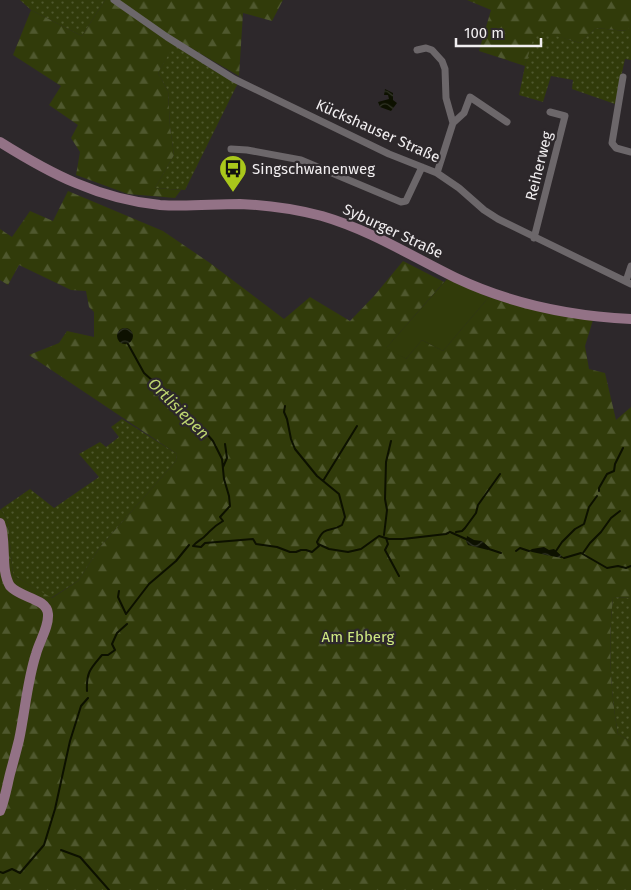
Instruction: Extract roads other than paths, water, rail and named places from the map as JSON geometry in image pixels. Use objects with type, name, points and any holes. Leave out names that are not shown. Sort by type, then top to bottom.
[{"type":"street","name":"Kückshauser Straße","points":[[114,0],[167,37],[234,79],[389,154],[437,173],[459,188],[491,215],[628,283]]},
{"type":"street","points":[[417,50],[426,48],[432,50],[442,60],[445,69],[446,98],[453,123]]},
{"type":"street","points":[[623,77],[612,143],[616,148],[631,152]]},
{"type":"street","points":[[437,173],[453,123],[464,113],[470,97],[507,122]]},
{"type":"street","name":"Reiherweg","points":[[534,238],[565,116],[550,112]]},
{"type":"street","name":"Syburger Straße","points":[[0,142],[62,178],[105,195],[141,203],[161,205],[264,206],[309,213],[342,222],[366,232],[456,278],[504,298],[577,315],[631,319]]},
{"type":"street","points":[[231,149],[301,160],[401,202],[406,201],[422,167]]},
{"type":"street","points":[[628,283],[631,266]]},
{"type":"street","points":[[0,523],[4,537],[4,569],[10,586],[27,598],[34,599],[46,607],[48,614],[47,624],[32,669],[18,742],[0,811]]},
{"type":"water","points":[[385,89],[393,93],[393,100],[397,103],[391,111],[380,107],[378,102],[389,99],[388,95],[384,95]]},
{"type":"water","points":[[125,328],[133,336],[125,344],[117,336]]},
{"type":"water","points":[[467,536],[474,540],[482,541],[490,548],[488,550],[468,545],[466,541]]},
{"type":"water","points":[[544,547],[549,550],[554,549],[564,558],[529,551]]},
{"type":"waterway","name":"Ortlisiepen","points":[[128,344],[144,373],[163,390],[169,401],[185,417],[195,422],[206,433],[213,441],[222,459],[230,506],[220,517],[223,521],[193,546]]},
{"type":"waterway","points":[[285,406],[284,412],[295,449],[317,476],[339,494],[345,517],[342,525],[325,531],[320,536],[318,544]]},
{"type":"waterway","points":[[323,481],[357,426]]},
{"type":"waterway","points":[[384,535],[387,510],[385,499],[386,462],[391,441]]},
{"type":"waterway","points":[[223,467],[227,458],[225,444]]},
{"type":"waterway","points":[[599,491],[607,474],[614,471],[615,464],[623,448]]},
{"type":"waterway","points":[[456,532],[462,531],[465,528],[476,513],[478,505],[500,474]]},
{"type":"waterway","points":[[556,551],[575,529],[584,524],[589,507],[597,496]]},
{"type":"waterway","points":[[583,553],[611,518],[620,511]]},
{"type":"waterway","points":[[193,546],[201,547],[205,543],[253,539],[256,544],[277,547],[290,552],[301,550],[312,552],[319,546],[318,544],[329,549],[348,552],[361,549],[379,536],[389,539],[403,539],[450,532],[466,539]]},
{"type":"waterway","points":[[386,538],[388,544],[385,550],[399,576]]},
{"type":"waterway","points":[[119,591],[118,597],[126,614],[149,584],[176,561],[189,545]]},
{"type":"waterway","points":[[516,551],[520,548],[529,551]]},
{"type":"waterway","points":[[489,549],[501,553]]},
{"type":"waterway","points":[[564,558],[581,553],[607,568],[618,566],[626,568],[631,566]]},
{"type":"waterway","points":[[87,691],[87,679],[92,667],[102,655],[108,655],[115,650],[112,644],[117,633],[127,624]]},
{"type":"waterway","points":[[0,872],[3,873],[12,869],[20,873],[44,845],[55,809],[70,741],[81,706],[88,698]]},
{"type":"waterway","points":[[61,850],[80,857],[109,890]]},
{"type":"place","name":"Singschwanenweg","points":[[233,193]]},
{"type":"park label","name":"Am Ebberg","points":[[358,637]]}]
